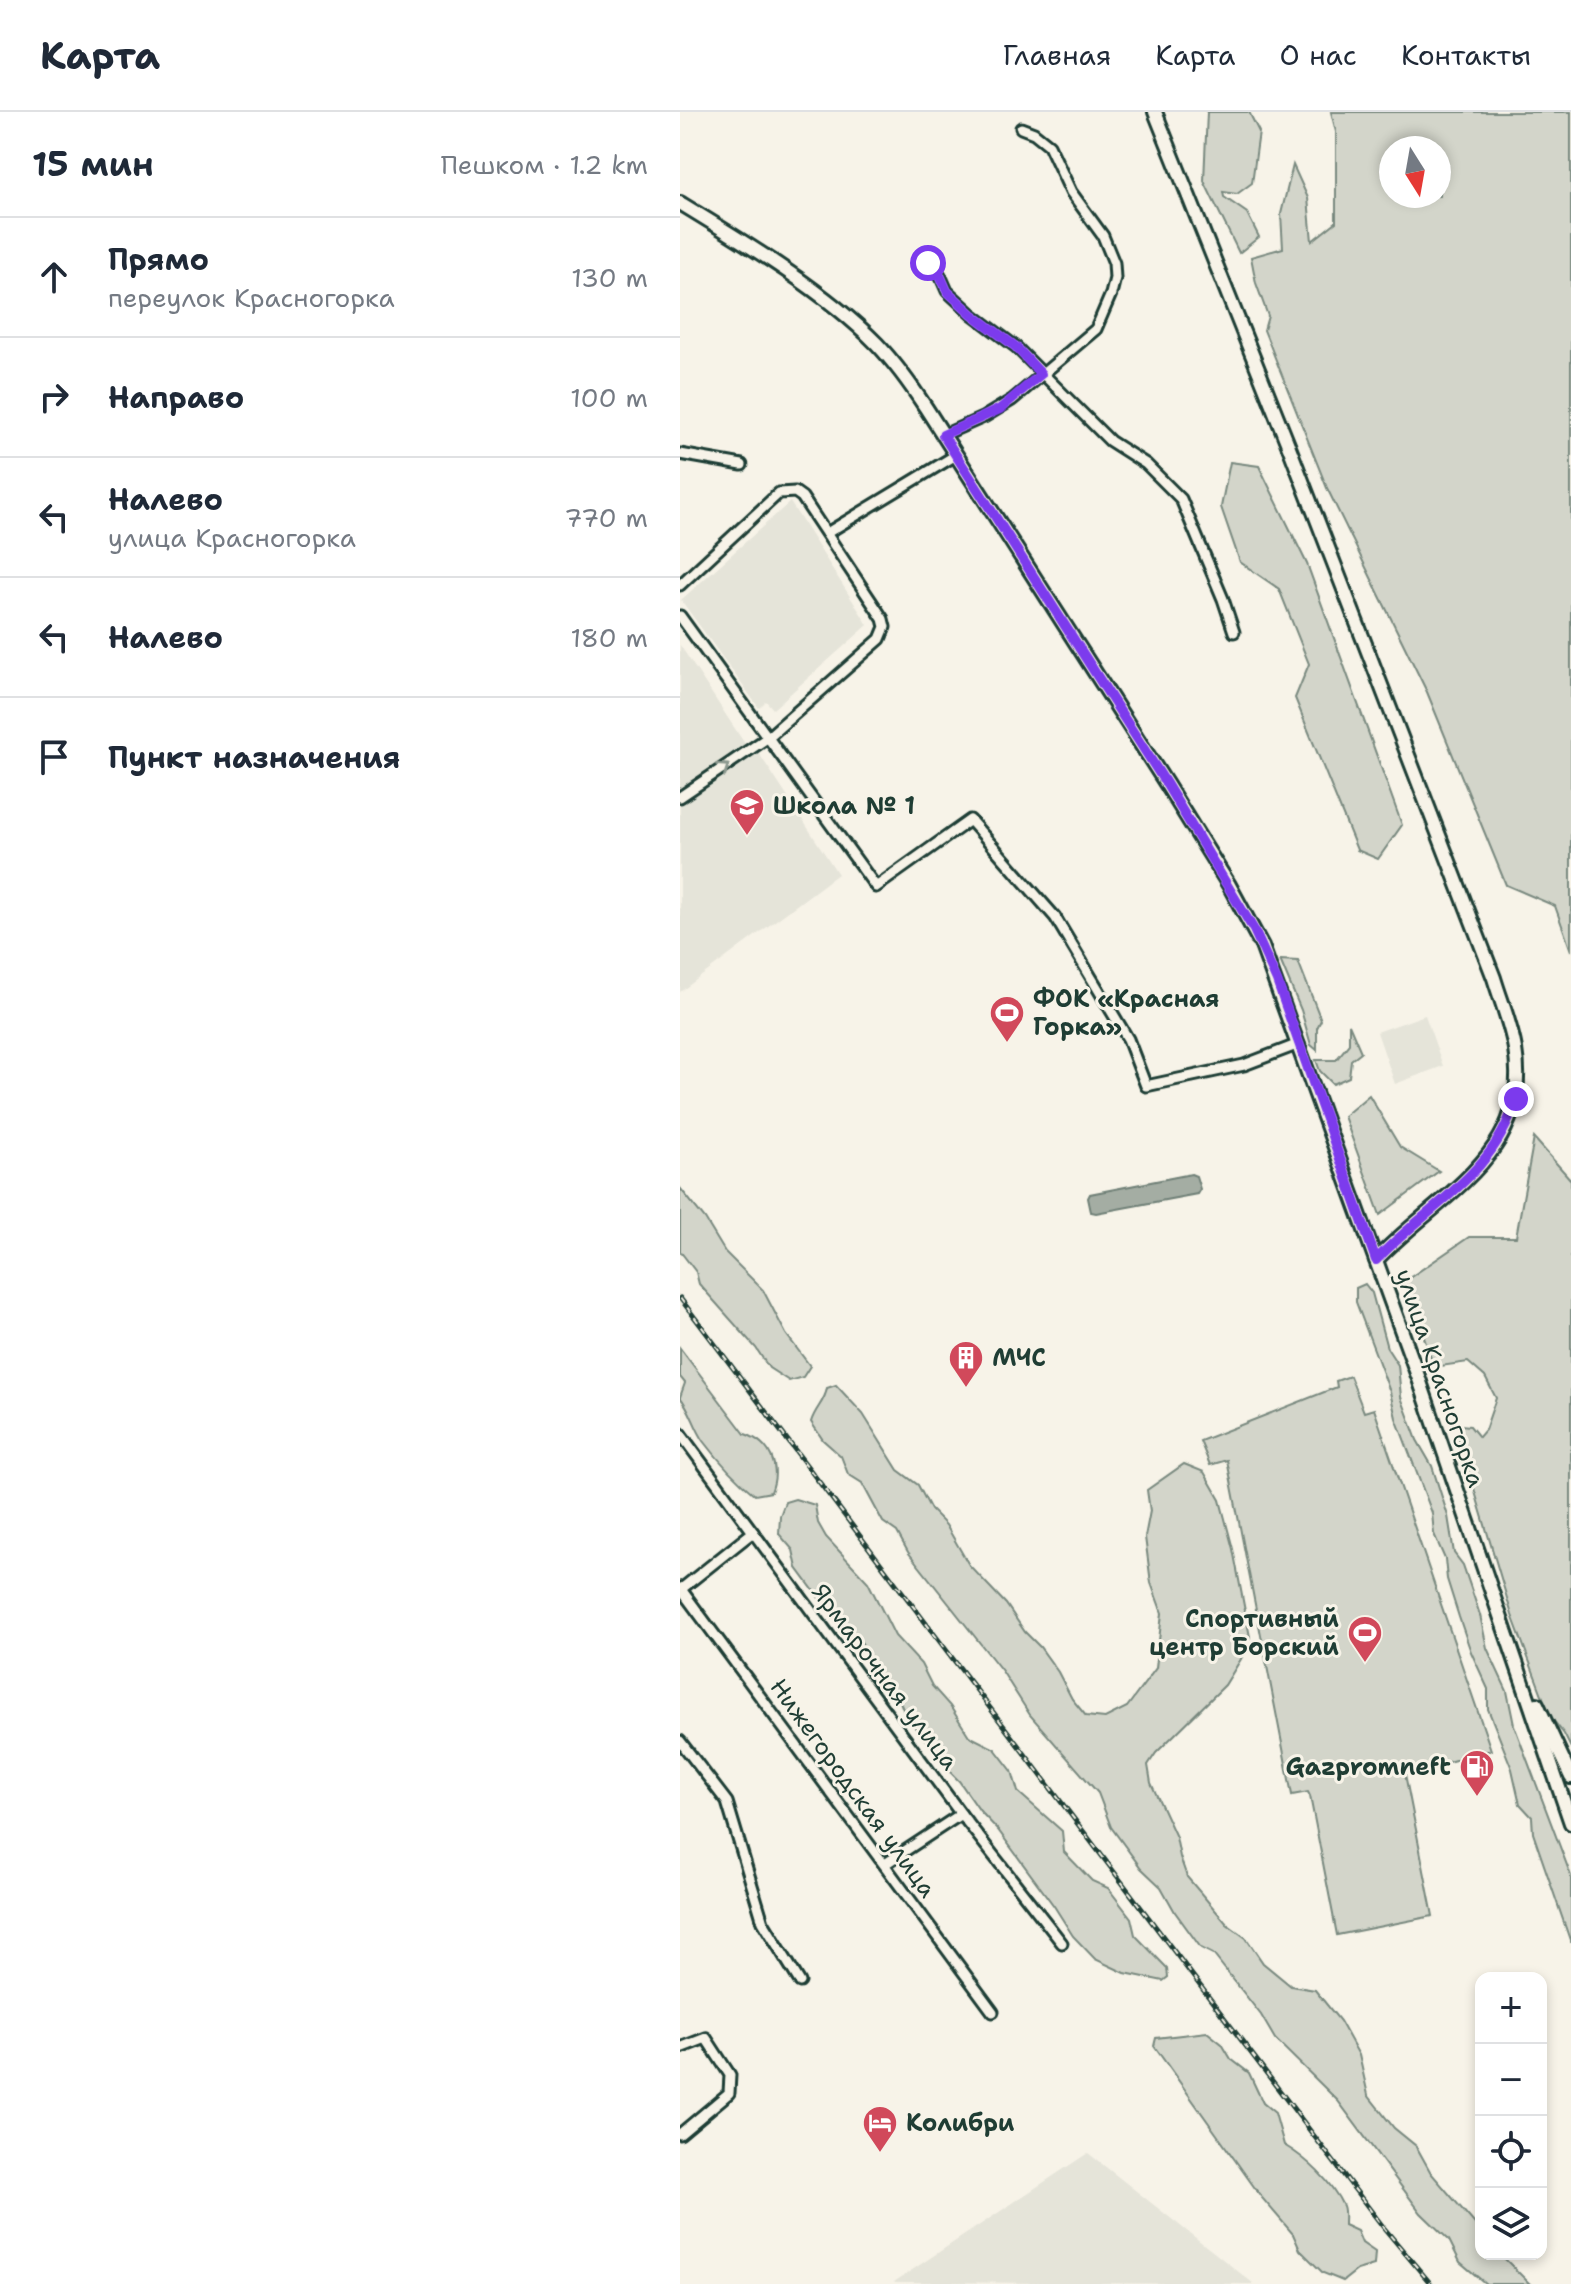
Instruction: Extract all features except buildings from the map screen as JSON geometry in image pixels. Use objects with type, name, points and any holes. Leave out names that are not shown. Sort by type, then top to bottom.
[{"type":"main road","points":[[1155,112],[1289,447],[1494,978],[1515,1050],[1516,1099],[1504,1132],[1471,1177],[1376,1260]]},
{"type":"main road","name":"улица Красногорка","points":[[680,203],[792,276],[867,335],[899,370],[1229,885],[1262,946],[1299,1044],[1510,1643]]},
{"type":"main road","points":[[1510,1643],[1571,1777]]},
{"type":"main road","points":[[1510,1643],[1571,1823]]},
{"type":"street","points":[[943,435],[1000,409],[1096,329],[1111,294],[1115,278],[1114,263],[1103,236],[1071,192],[1049,145],[1034,133],[1021,128]]},
{"type":"street","points":[[928,263],[940,275],[947,291],[1016,347],[1110,441],[1146,464],[1181,499],[1234,632]]},
{"type":"street","points":[[680,454],[742,465]]},
{"type":"street","points":[[827,533],[956,455]]},
{"type":"street","points":[[680,585],[779,493],[795,492],[802,497],[827,533],[883,619],[883,634],[767,738],[680,797]]},
{"type":"street","points":[[680,616],[876,887],[970,820],[1055,917],[1128,1039],[1146,1086],[1244,1065],[1299,1044]]},
{"type":"street","name":"Ярмарочная улица","points":[[680,1433],[961,1814],[1062,1943]]},
{"type":"street","points":[[680,1589],[753,1532]]},
{"type":"street","name":"Нижегородская улица","points":[[680,1589],[993,2012]]},
{"type":"street","points":[[680,1741],[727,1802],[763,1922],[800,1982]]},
{"type":"street","points":[[885,1864],[961,1814]]},
{"type":"street","points":[[680,2048],[706,2038],[730,2075],[729,2093],[680,2134]]},
{"type":"shaded area","points":[[1207,112],[1249,112],[1259,132],[1252,183],[1237,194],[1223,192],[1224,197],[1247,213],[1259,237],[1239,253],[1204,181]]},
{"type":"shaded area","points":[[1331,112],[1571,112],[1571,951],[1555,906],[1506,885],[1427,692],[1327,488],[1264,330],[1268,316],[1251,257],[1283,248],[1281,214],[1293,165],[1308,198],[1312,241],[1336,222],[1336,132]]},
{"type":"shaded area","points":[[1230,462],[1259,466],[1307,564],[1402,825],[1378,859],[1357,850],[1295,698],[1309,664],[1279,589],[1240,562],[1221,507]]},
{"type":"shaded area","points":[[790,502],[868,625],[773,709],[766,701],[759,708],[681,600]]},
{"type":"shaded area","points":[[680,645],[747,747],[680,791]]},
{"type":"shaded area","name":"Школа № 1","points":[[756,749],[838,874],[680,992],[680,800]]},
{"type":"shaded area","points":[[1280,960],[1298,961],[1321,1020],[1317,1028],[1317,1050],[1311,1045],[1301,1010]]},
{"type":"shaded area","points":[[1425,1015],[1443,1066],[1395,1084],[1377,1032]]},
{"type":"shaded area","points":[[1349,1024],[1361,1052],[1351,1060],[1349,1077],[1333,1084],[1320,1071],[1316,1060],[1336,1060],[1349,1044]]},
{"type":"shaded area","points":[[1369,1095],[1400,1147],[1439,1171],[1380,1215],[1344,1116]]},
{"type":"shaded area","points":[[1534,1138],[1571,1180],[1571,1748],[1550,1716],[1512,1615],[1458,1435],[1461,1425],[1470,1426],[1479,1437],[1485,1430],[1496,1398],[1485,1377],[1468,1362],[1434,1367],[1405,1281],[1469,1237],[1516,1237]]},
{"type":"shaded area","points":[[1191,1174],[1196,1176],[1200,1189],[1197,1194],[1091,1212],[1090,1194]]},
{"type":"shaded area","points":[[680,1188],[705,1219],[725,1252],[763,1290],[786,1334],[810,1366],[803,1377],[789,1381],[769,1368],[756,1348],[699,1284],[696,1272],[680,1251]]},
{"type":"shaded area","points":[[1365,1284],[1372,1293],[1387,1348],[1398,1365],[1401,1397],[1417,1440],[1432,1466],[1448,1516],[1454,1553],[1463,1565],[1480,1615],[1487,1648],[1507,1691],[1514,1725],[1571,1876],[1571,1943],[1533,1833],[1532,1817],[1520,1804],[1512,1769],[1488,1709],[1488,1689],[1459,1617],[1447,1579],[1445,1559],[1434,1534],[1432,1513],[1356,1302],[1356,1288]]},
{"type":"shaded area","points":[[680,1348],[745,1434],[761,1443],[772,1457],[775,1474],[771,1492],[755,1495],[728,1470],[701,1436],[680,1397],[685,1383],[680,1377]]},
{"type":"shaded area","name":"Спортивный центр Борский","points":[[1350,1376],[1364,1412],[1374,1409],[1491,1750],[1405,1774],[1433,1916],[1337,1935],[1310,1796],[1308,1792],[1292,1795],[1227,1460],[1210,1465],[1200,1441],[1337,1387],[1336,1381]]},
{"type":"shaded area","points":[[836,1385],[863,1414],[898,1470],[918,1485],[931,1510],[946,1525],[969,1565],[1006,1604],[1025,1632],[1040,1647],[1086,1716],[1105,1718],[1127,1707],[1156,1668],[1162,1613],[1151,1583],[1145,1537],[1150,1511],[1147,1490],[1184,1464],[1204,1472],[1220,1500],[1250,1637],[1225,1685],[1156,1753],[1148,1765],[1151,1783],[1176,1837],[1187,1877],[1227,1924],[1246,1938],[1263,1963],[1291,1986],[1315,1990],[1340,2021],[1359,2055],[1368,2095],[1394,2128],[1416,2146],[1431,2173],[1475,2224],[1475,2260],[1506,2260],[1530,2284],[1486,2284],[1460,2262],[1449,2240],[1421,2213],[1338,2101],[1275,2039],[1261,2015],[1213,1954],[1201,1948],[1161,1887],[1141,1868],[1111,1827],[1098,1793],[1030,1715],[1002,1671],[908,1552],[897,1532],[883,1522],[862,1483],[848,1474],[841,1456],[823,1440],[811,1422],[827,1388]]},
{"type":"shaded area","points":[[795,1499],[815,1505],[818,1523],[826,1537],[868,1582],[895,1636],[921,1664],[932,1686],[950,1706],[969,1736],[995,1749],[1012,1771],[1018,1792],[1062,1831],[1064,1852],[1092,1881],[1108,1888],[1131,1918],[1135,1935],[1167,1968],[1168,1977],[1163,1981],[1125,1973],[1095,1959],[1073,1936],[998,1830],[947,1769],[938,1750],[922,1737],[904,1712],[897,1694],[868,1661],[862,1643],[828,1610],[797,1568],[793,1550],[779,1534],[785,1502]]},
{"type":"shaded area","points":[[1207,2032],[1222,2044],[1231,2059],[1249,2073],[1263,2103],[1275,2113],[1284,2145],[1309,2164],[1332,2188],[1343,2206],[1344,2225],[1357,2231],[1362,2243],[1375,2252],[1374,2265],[1357,2270],[1343,2281],[1323,2273],[1300,2250],[1293,2234],[1262,2198],[1154,2046],[1156,2038]]},
{"type":"shaded area","name":"Колибри","points":[[1088,2153],[1254,2284],[894,2282]]},
{"type":"railway","points":[[680,1298],[1384,2228],[1431,2284]]},
{"type":"place","name":"Школа № 1","points":[[747,837]]},
{"type":"place","name":"ФОК «Красная Горка»","points":[[1007,1044]]},
{"type":"place","name":"МЧС","points":[[966,1389]]},
{"type":"place","name":"Спортивный центр Борский","points":[[1365,1664]]},
{"type":"place","name":"Gazpromneft","points":[[1477,1798]]},
{"type":"place","name":"Колибри","points":[[880,2154]]},
{"type":"route","points":[[928,263],[940,275],[947,291],[1016,347],[1041,374],[1000,409],[943,435],[1167,785],[1254,930],[1277,981],[1376,1260],[1389,1245],[1471,1177],[1504,1132],[1516,1099]]}]
